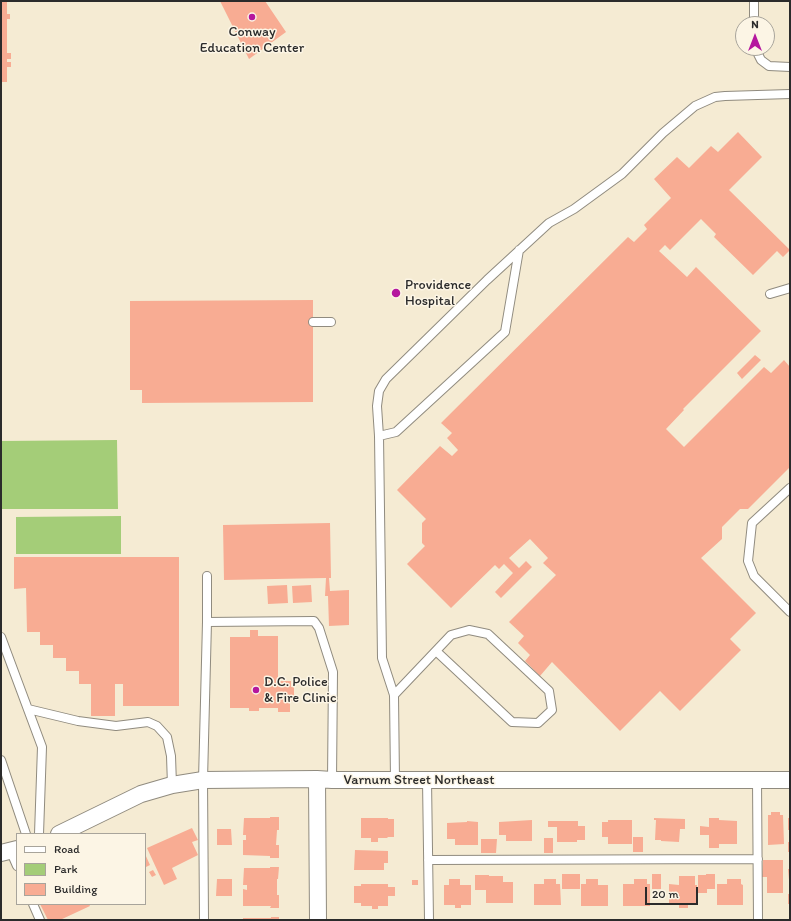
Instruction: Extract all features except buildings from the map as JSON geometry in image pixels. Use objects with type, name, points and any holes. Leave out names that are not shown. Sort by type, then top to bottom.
[{"type":"street","points":[[318,920],[325,779]]},
{"type":"street","name":"Varnum Street Northeast","points":[[61,833],[84,823],[129,799],[149,791],[172,785],[203,780],[790,780]]},
{"type":"lane","points":[[754,1],[754,16]]},
{"type":"lane","points":[[759,56],[761,60],[769,66],[790,67]]},
{"type":"lane","points":[[395,780],[394,696],[382,658],[379,436],[377,406],[379,391],[386,379],[519,250],[549,223],[574,209],[622,174],[662,133],[695,106],[715,98],[732,95],[790,94]]},
{"type":"lane","points":[[379,436],[396,432],[505,332],[519,250]]},
{"type":"lane","points":[[770,294],[790,288]]},
{"type":"lane","points":[[313,322],[331,322]]},
{"type":"lane","points":[[790,488],[752,523],[748,561],[754,576],[790,612]]},
{"type":"lane","points":[[204,920],[203,780],[207,576]]},
{"type":"lane","points":[[207,622],[314,621],[319,628],[333,672],[325,779]]},
{"type":"lane","points":[[394,696],[436,651],[451,635],[469,630],[488,634],[549,691],[552,710],[538,723],[512,722],[436,651]]},
{"type":"lane","points":[[1,636],[42,747],[39,833]]},
{"type":"lane","points":[[28,709],[78,721],[116,726],[148,722],[157,726],[167,737],[171,756],[172,785]]},
{"type":"lane","points":[[1,760],[26,833]]},
{"type":"lane","points":[[427,780],[429,920]]},
{"type":"lane","points":[[757,780],[758,920]]},
{"type":"lane","points":[[9,851],[16,864]]},
{"type":"lane","points":[[428,860],[758,859]]},
{"type":"lane","points":[[34,905],[40,920]]},
{"type":"green space","points":[[117,440],[118,509],[1,509],[1,441]]},
{"type":"green space","points":[[121,516],[121,554],[16,554],[16,517]]},
{"type":"place","name":"Conway Education Center","points":[[252,17]]},
{"type":"place","name":"Providence Hospital","points":[[396,293]]},
{"type":"place","name":"D.C. Police & Fire Clinic","points":[[256,690]]}]
